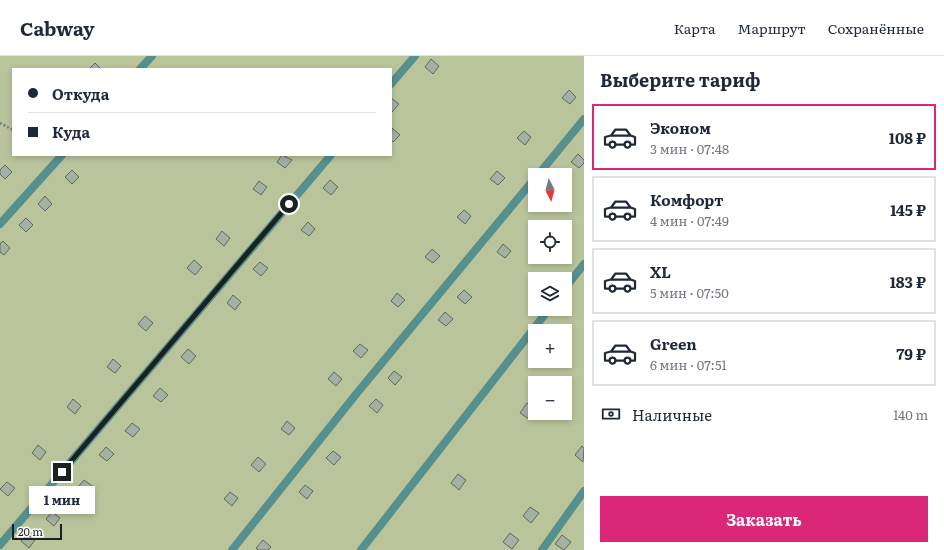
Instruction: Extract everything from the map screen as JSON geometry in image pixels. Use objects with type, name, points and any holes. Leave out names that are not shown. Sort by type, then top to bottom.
[{"type":"lane","points":[[141,68],[152,56]]},
{"type":"lane","points":[[392,83],[414,56]]},
{"type":"lane","points":[[544,168],[584,119]]},
{"type":"lane","points":[[0,224],[61,156]]},
{"type":"lane","points":[[0,545],[330,156]]},
{"type":"lane","points":[[232,550],[357,393],[528,186]]},
{"type":"lane","points":[[572,279],[584,264]]},
{"type":"lane","points":[[361,550],[544,316]]},
{"type":"lane","points":[[542,550],[584,491]]},
{"type":"path","points":[[0,123],[12,129]]},
{"type":"green space","points":[[0,56],[584,56],[584,550],[0,550]]},
{"type":"building","points":[[431,59],[439,66],[433,74],[425,67]]},
{"type":"building","points":[[95,63],[100,68],[90,68]]},
{"type":"building","points":[[569,90],[576,97],[570,104],[562,98]]},
{"type":"building","points":[[392,99],[399,104],[392,112]]},
{"type":"building","points":[[392,128],[400,135],[393,142],[392,141]]},
{"type":"building","points":[[524,131],[531,137],[525,145],[517,138]]},
{"type":"building","points":[[578,154],[584,160],[584,163],[579,168],[571,162]]},
{"type":"building","points":[[281,156],[292,160],[285,168],[277,162]]},
{"type":"building","points":[[5,165],[12,172],[5,179],[0,174],[0,170]]},
{"type":"building","points":[[72,170],[79,177],[72,184],[65,177]]},
{"type":"building","points":[[497,171],[505,178],[498,185],[490,179]]},
{"type":"building","points":[[330,180],[338,187],[331,195],[323,188]]},
{"type":"building","points":[[259,181],[267,187],[261,195],[253,189]]},
{"type":"building","points":[[45,196],[52,204],[45,211],[38,204]]},
{"type":"building","points":[[464,210],[471,216],[465,224],[457,217]]},
{"type":"building","points":[[26,218],[33,225],[26,232],[19,225]]},
{"type":"building","points":[[308,222],[315,229],[309,236],[301,230]]},
{"type":"building","points":[[222,231],[230,238],[224,246],[216,239]]},
{"type":"building","points":[[3,241],[10,248],[4,255],[0,252],[0,244]]},
{"type":"building","points":[[503,244],[511,251],[505,258],[497,252]]},
{"type":"building","points":[[432,249],[440,256],[433,263],[425,257]]},
{"type":"building","points":[[194,260],[202,267],[195,275],[187,268]]},
{"type":"building","points":[[260,262],[268,268],[261,276],[253,269]]},
{"type":"building","points":[[464,290],[472,297],[465,304],[457,297]]},
{"type":"building","points":[[397,293],[405,300],[398,307],[391,301]]},
{"type":"building","points":[[233,295],[241,302],[235,310],[227,303]]},
{"type":"building","points":[[445,312],[453,319],[446,326],[438,320]]},
{"type":"building","points":[[145,316],[153,323],[146,331],[138,324]]},
{"type":"building","points":[[360,344],[368,350],[361,358],[353,351]]},
{"type":"building","points":[[188,349],[196,356],[189,364],[181,357]]},
{"type":"building","points":[[113,359],[121,366],[115,373],[107,367]]},
{"type":"building","points":[[394,371],[402,377],[395,385],[388,378]]},
{"type":"building","points":[[334,372],[342,379],[336,386],[328,379]]},
{"type":"building","points":[[160,388],[168,395],[161,402],[153,396]]},
{"type":"building","points":[[73,399],[81,406],[75,414],[67,407]]},
{"type":"building","points":[[376,399],[383,405],[377,413],[369,406]]},
{"type":"building","points":[[527,403],[528,404],[528,418],[520,413]]},
{"type":"building","points":[[287,421],[295,428],[289,435],[281,429]]},
{"type":"building","points":[[132,423],[140,429],[133,437],[125,431]]},
{"type":"building","points":[[38,445],[46,452],[40,460],[32,453]]},
{"type":"building","points":[[582,446],[584,448],[583,462],[575,455]]},
{"type":"building","points":[[106,447],[114,454],[107,461],[99,455]]},
{"type":"building","points":[[333,451],[341,457],[334,465],[326,458]]},
{"type":"building","points":[[258,457],[266,464],[259,472],[251,465]]},
{"type":"building","points":[[458,474],[466,480],[459,490],[451,483]]},
{"type":"building","points":[[84,480],[92,486],[86,494],[78,487]]},
{"type":"building","points":[[7,482],[15,488],[8,496],[0,489]]},
{"type":"building","points":[[305,485],[313,491],[307,499],[299,492]]},
{"type":"building","points":[[230,492],[238,498],[232,506],[224,499]]},
{"type":"building","points":[[530,507],[539,513],[531,523],[523,516]]},
{"type":"building","points":[[52,512],[60,518],[54,526],[46,519]]},
{"type":"building","points":[[510,533],[519,540],[512,549],[503,542]]},
{"type":"building","points":[[27,534],[35,540],[29,548],[21,541]]},
{"type":"building","points":[[562,535],[571,542],[564,550],[555,544]]},
{"type":"building","points":[[263,540],[271,547],[268,550],[258,550],[256,548]]},
{"type":"route","points":[[62,472],[289,204]]}]
